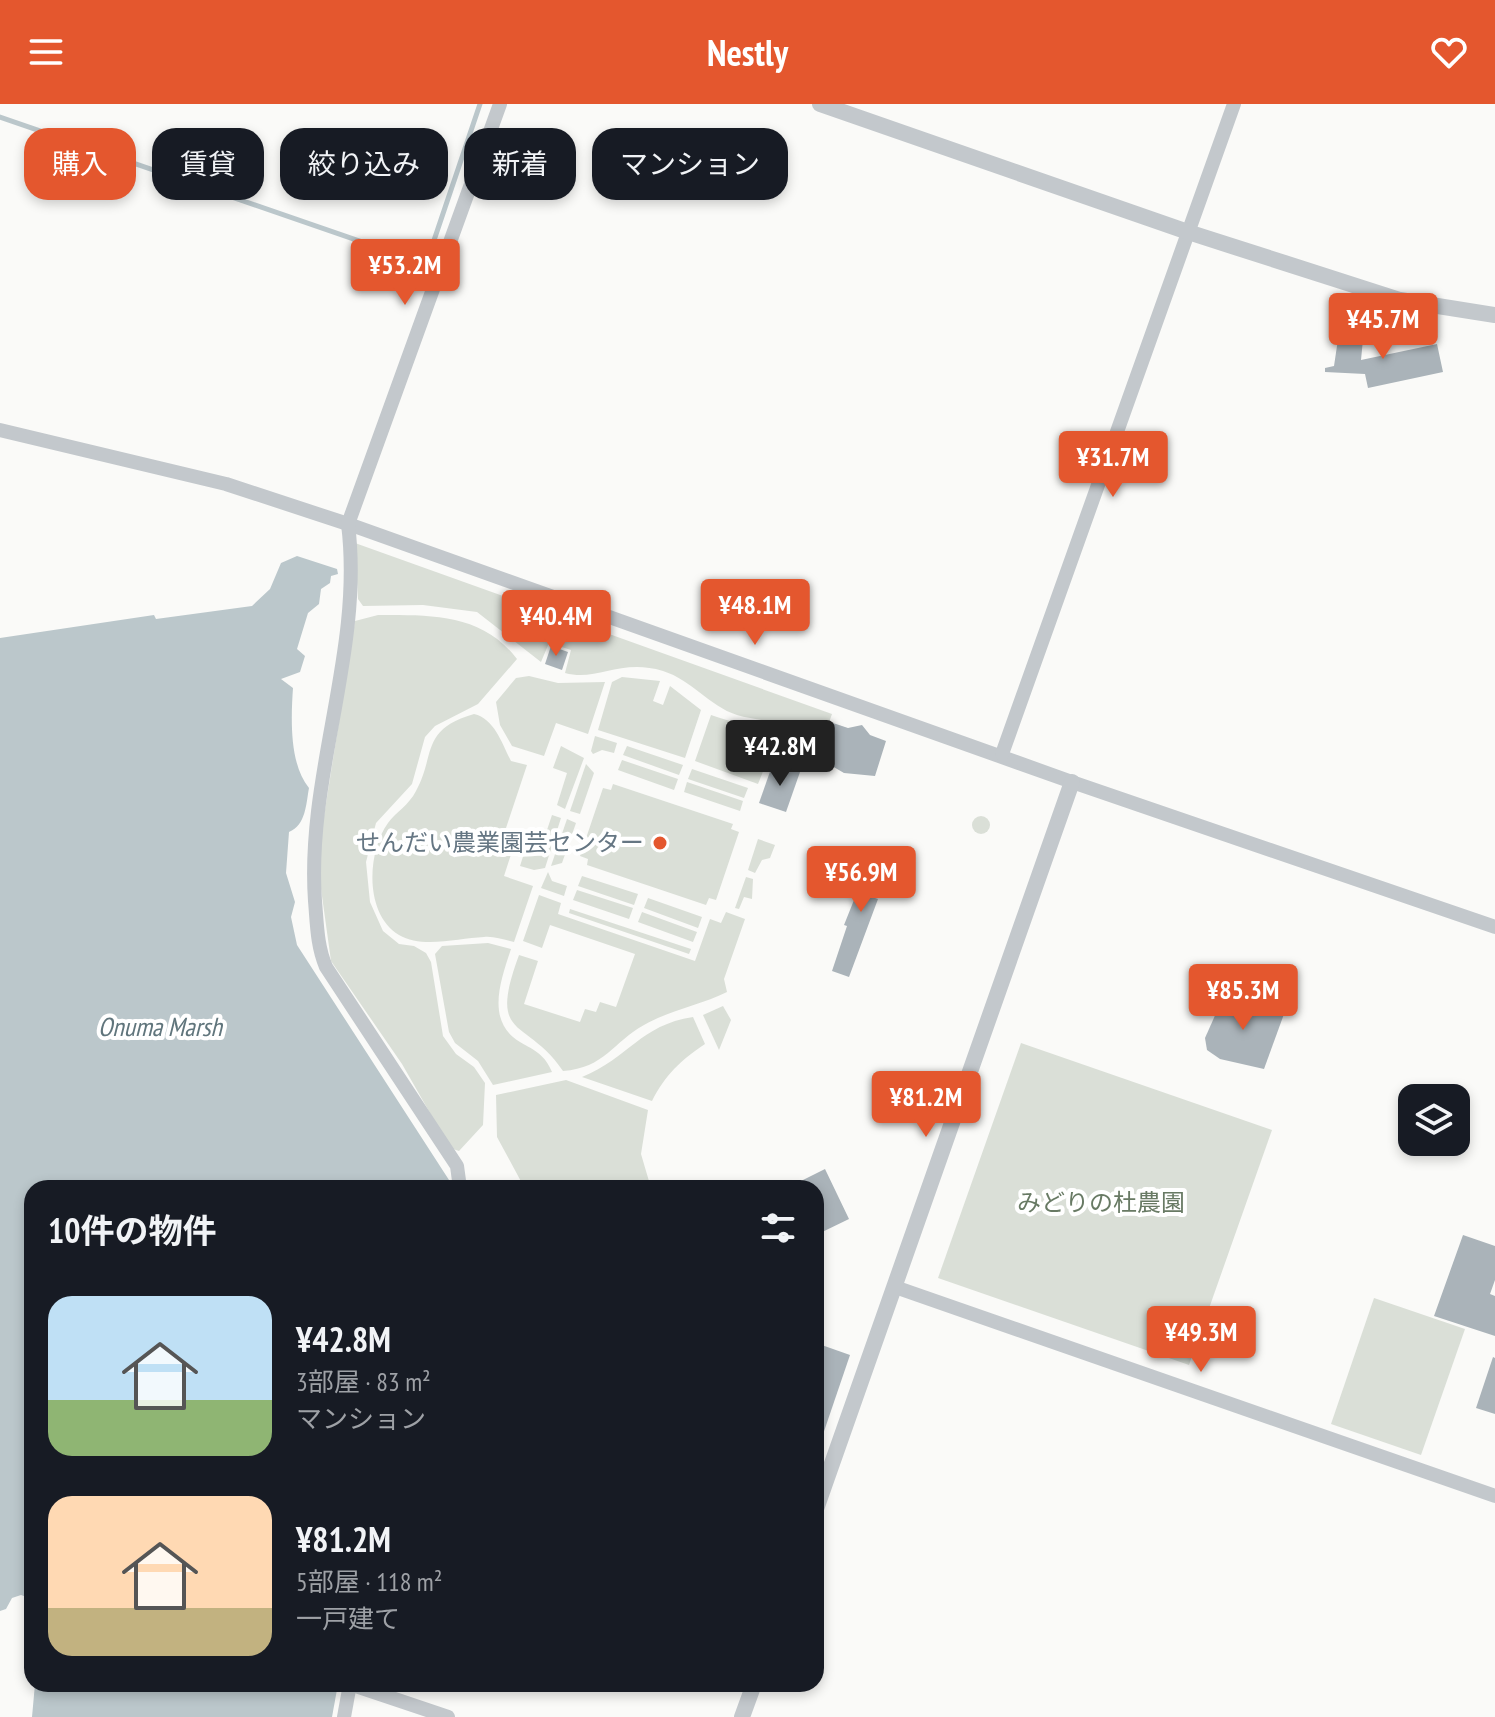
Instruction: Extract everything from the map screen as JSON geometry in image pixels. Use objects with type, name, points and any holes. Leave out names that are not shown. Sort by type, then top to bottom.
[{"type":"street","points":[[459,1180],[457,1166],[326,967],[319,946],[312,860],[351,612],[352,562],[348,524],[500,104]]},
{"type":"street","points":[[820,104],[1188,232],[1400,300],[1495,315]]},
{"type":"street","points":[[1002,754],[1234,104]]},
{"type":"street","points":[[0,430],[226,484],[348,524],[1002,754],[1072,782],[1495,927]]},
{"type":"street","points":[[824,1487],[1072,782]]},
{"type":"street","points":[[895,1287],[1495,1496]]},
{"type":"street","points":[[344,1717],[349,1692]]},
{"type":"street","points":[[374,1692],[448,1717]]},
{"type":"street","points":[[742,1717],[751,1692]]},
{"type":"green space","points":[[355,543],[832,714],[816,758],[780,726],[727,711],[683,680],[663,671],[634,667],[588,675],[565,673],[571,650],[549,643],[541,662],[477,612],[423,605],[363,606],[358,599]]},
{"type":"green space","points":[[378,615],[436,617],[471,625],[503,644],[517,659],[478,704],[435,726],[425,737],[412,784],[376,823],[366,862],[370,902],[383,931],[399,944],[414,946],[426,953],[431,962],[443,1036],[456,1054],[474,1067],[485,1083],[483,1125],[459,1151],[450,1148],[402,1064],[331,961],[317,860],[355,621]]},
{"type":"green space","points":[[529,676],[558,683],[605,682],[588,734],[556,723],[544,756],[512,746],[500,725],[496,702],[516,678]]},
{"type":"green space","points":[[622,677],[660,681],[653,701],[663,705],[670,686],[701,710],[685,758],[598,730],[612,682]]},
{"type":"green space","points":[[474,714],[493,727],[511,761],[527,765],[503,837],[515,842],[504,876],[533,886],[514,942],[488,937],[429,942],[408,939],[388,925],[380,913],[372,882],[376,850],[388,823],[416,791],[437,736],[457,720]]},
{"type":"green space","points":[[711,715],[776,734],[796,750],[805,764],[803,770],[768,759],[758,784],[695,761]]},
{"type":"green space","points":[[595,736],[617,743],[614,753],[602,750],[593,754]]},
{"type":"green space","points":[[561,746],[584,758],[565,809],[557,805],[567,773],[553,768]]},
{"type":"green space","points":[[627,746],[683,765],[679,775],[623,755]]},
{"type":"green space","points":[[622,760],[678,779],[674,790],[618,770]]},
{"type":"green space","points":[[586,764],[594,773],[580,814],[570,811]]},
{"type":"green space","points":[[692,769],[748,788],[744,798],[688,779]]},
{"type":"green space","points":[[687,782],[743,801],[740,811],[684,792]]},
{"type":"green space","points":[[613,784],[733,824],[731,829],[739,832],[716,900],[709,898],[706,905],[587,865],[588,859],[580,856],[603,788],[611,790]]},
{"type":"green space","points":[[552,815],[561,818],[545,868],[534,870],[520,866],[527,844],[541,848]]},
{"type":"green space","points":[[977,816],[985,816],[990,825],[988,832],[977,834],[972,829],[972,821]]},
{"type":"green space","points":[[567,819],[576,823],[562,863],[551,866]]},
{"type":"green space","points":[[758,839],[775,845],[770,858],[762,860],[755,873],[748,870]]},
{"type":"green space","points":[[548,872],[552,881],[567,886],[564,896],[541,888]]},
{"type":"green space","points":[[582,876],[638,894],[634,905],[578,886]]},
{"type":"green space","points":[[746,877],[753,879],[752,899],[744,897],[739,909],[735,908]]},
{"type":"green space","points":[[577,890],[633,908],[629,919],[573,900]]},
{"type":"green space","points":[[539,895],[561,903],[558,914],[695,961],[710,919],[721,923],[726,912],[745,919],[724,979],[727,992],[654,1020],[633,1032],[599,1060],[563,1071],[549,1054],[515,1025],[509,1015],[507,1002],[510,983],[519,955],[538,961],[524,1004],[580,1022],[585,1009],[596,1012],[600,1002],[616,1007],[635,954],[550,925],[542,948],[523,941]]},
{"type":"green space","points":[[648,898],[702,917],[698,928],[644,908]]},
{"type":"green space","points":[[570,909],[691,949],[689,954],[569,913]]},
{"type":"green space","points":[[642,912],[697,932],[693,942],[638,922]]},
{"type":"green space","points":[[488,943],[511,949],[500,987],[502,1023],[509,1033],[543,1057],[552,1072],[493,1085],[478,1061],[455,1043],[449,1032],[435,954],[442,946]]},
{"type":"green space","points":[[723,1006],[731,1020],[719,1050],[703,1015]]},
{"type":"green space","points":[[693,1017],[705,1044],[674,1069],[652,1101],[582,1077],[612,1061],[647,1034],[675,1021]]},
{"type":"green space","name":"みどりの杜農園","points":[[1021,1043],[1272,1130],[1189,1365],[938,1278]]},
{"type":"green space","points":[[566,1080],[648,1110],[641,1154],[649,1180],[520,1180],[497,1137],[496,1095]]},
{"type":"green space","points":[[1374,1298],[1465,1329],[1421,1455],[1331,1424]]},
{"type":"water","name":"Onuma Marsh","points":[[297,556],[337,569],[338,574],[331,576],[330,583],[321,589],[319,604],[308,613],[297,649],[305,656],[300,672],[281,679],[293,688],[295,753],[302,778],[309,788],[302,819],[289,832],[286,873],[295,902],[291,917],[297,945],[449,1180],[24,1180],[24,1596],[12,1598],[6,1609],[0,1611],[0,638],[154,615],[156,619],[252,606],[270,589],[281,563]]},
{"type":"water","points":[[34,1692],[337,1692],[332,1717],[32,1717]]},
{"type":"building","points":[[1340,326],[1364,329],[1361,360],[1437,344],[1443,372],[1368,388],[1365,374],[1325,372],[1325,368],[1334,366]]},
{"type":"building","points":[[551,646],[568,652],[562,670],[545,664]]},
{"type":"building","points":[[833,723],[848,728],[862,725],[870,735],[886,741],[875,776],[844,773],[820,759]]},
{"type":"building","points":[[773,763],[800,772],[786,812],[759,803]]},
{"type":"building","points":[[874,850],[889,856],[875,898],[878,899],[849,977],[832,971],[847,926],[844,925]]},
{"type":"building","points":[[1225,993],[1284,1014],[1264,1069],[1220,1059],[1207,1050],[1205,1038]]},
{"type":"building","points":[[825,1169],[849,1219],[824,1231],[824,1180],[803,1180]]},
{"type":"building","points":[[1463,1235],[1495,1246],[1495,1280],[1490,1294],[1495,1296],[1495,1336],[1434,1316]]},
{"type":"building","points":[[824,1346],[850,1355],[824,1431]]},
{"type":"building","points":[[1495,1358],[1495,1414],[1476,1408]]},
{"type":"waterway","points":[[0,117],[426,264],[480,104]]},
{"type":"place","name":"せんだい農業園芸センター","points":[[660,843]]}]
